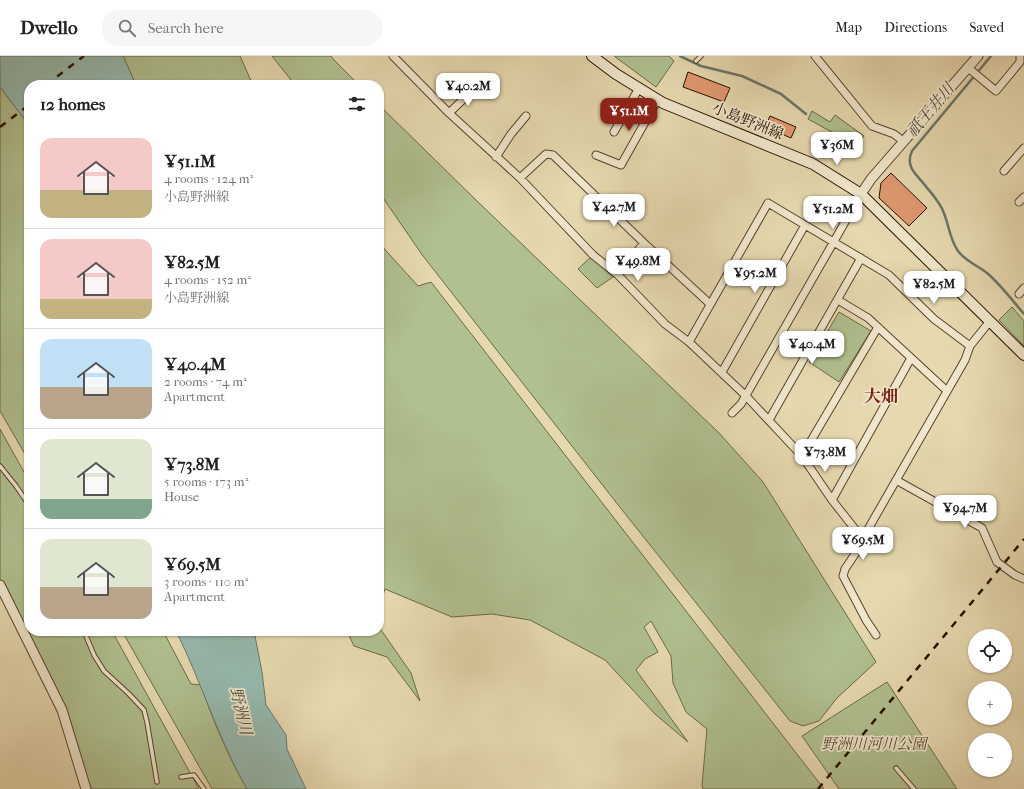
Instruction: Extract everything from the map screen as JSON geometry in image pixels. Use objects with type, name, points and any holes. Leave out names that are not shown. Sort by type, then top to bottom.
[{"type":"main road","name":"小島野洲線","points":[[592,56],[616,74],[658,99],[813,164],[861,194],[1024,355]]},
{"type":"street","points":[[393,56],[449,113],[520,178],[593,255],[618,275],[665,324],[689,342],[746,396],[802,456],[832,500],[863,538]]},
{"type":"street","points":[[815,56],[872,126],[894,134],[903,141]]},
{"type":"street","points":[[732,413],[741,404],[746,396],[871,179],[903,141],[973,72],[978,56]]},
{"type":"street","points":[[973,72],[996,91],[1020,62],[1020,56]]},
{"type":"street","points":[[449,113],[475,88]]},
{"type":"street","points":[[614,132],[639,88]]},
{"type":"street","points":[[596,155],[621,165],[658,99]]},
{"type":"street","points":[[496,157],[511,134],[526,116]]},
{"type":"street","points":[[1004,171],[1024,148]]},
{"type":"street","points":[[520,178],[546,154],[553,155],[710,304]]},
{"type":"street","points":[[689,342],[768,203],[889,274],[934,319],[970,346]]},
{"type":"street","points":[[722,372],[805,225]]},
{"type":"street","points":[[618,275],[644,243]]},
{"type":"street","points":[[769,420],[862,258]]},
{"type":"street","points":[[1019,294],[1024,288]]},
{"type":"street","points":[[838,300],[868,318],[947,391]]},
{"type":"street","points":[[876,635],[866,620],[843,576],[845,569],[857,551],[965,360],[970,346],[990,321]]},
{"type":"street","points":[[802,456],[878,327]]},
{"type":"street","points":[[832,500],[911,358]]},
{"type":"street","points":[[896,480],[982,528],[997,562],[1024,579]]},
{"type":"street","points":[[1,588],[24,634]]},
{"type":"street","points":[[25,636],[62,710],[86,789]]},
{"type":"lane","points":[[696,61],[701,56]]},
{"type":"lane","points":[[0,466],[24,497]]},
{"type":"lane","points":[[86,636],[94,655],[104,671],[130,694],[144,710],[148,722],[157,782]]},
{"type":"lane","points":[[896,768],[914,789]]},
{"type":"lane","points":[[181,778],[194,775],[204,789]]},
{"type":"green space","points":[[123,56],[240,56],[251,80],[134,80]]},
{"type":"green space","points":[[272,56],[331,56],[354,80],[291,80]]},
{"type":"green space","points":[[614,56],[669,56],[674,61],[656,87]]},
{"type":"green space","points":[[0,87],[24,118],[24,452],[0,411]]},
{"type":"green space","points":[[384,110],[719,433],[763,482],[876,662],[837,698],[819,721],[803,726],[790,721],[423,256],[384,199]]},
{"type":"green space","points":[[812,111],[830,122],[835,115],[864,136],[857,146],[808,119]]},
{"type":"green space","points":[[384,249],[418,286],[431,282],[824,789],[703,789],[702,785],[707,729],[686,712],[673,683],[671,656],[651,621],[644,627],[658,652],[645,659],[636,670],[688,742],[655,714],[605,660],[530,620],[492,614],[452,617],[385,589],[384,592]]},
{"type":"green space","points":[[592,256],[613,277],[597,288],[578,269]]},
{"type":"green space","points":[[1012,307],[1024,321],[1024,346],[999,320]]},
{"type":"green space","points":[[839,312],[871,331],[839,382],[809,362]]},
{"type":"green space","points":[[0,429],[24,472],[24,630],[0,582]]},
{"type":"green space","points":[[384,634],[411,673],[420,701],[387,657],[354,646],[349,636],[384,636]]},
{"type":"green space","points":[[27,636],[115,636],[199,789],[91,789],[65,711]]},
{"type":"green space","points":[[125,636],[166,636],[191,684],[201,685],[221,738],[247,789],[212,789]]},
{"type":"green space","name":"野洲川河川公園","points":[[887,682],[957,789],[839,789],[802,736]]},
{"type":"water","points":[[0,56],[123,56],[134,80],[24,80],[24,118],[0,87]]},
{"type":"water","name":"野洲川","points":[[178,636],[255,636],[262,672],[266,705],[286,735],[287,749],[306,789],[247,789],[227,751]]},
{"type":"building","points":[[688,72],[730,88],[724,102],[683,87]]},
{"type":"building","points":[[770,116],[796,127],[791,138],[765,127]]},
{"type":"building","points":[[891,173],[927,208],[909,226],[879,198],[881,183]]},
{"type":"waterway","points":[[680,56],[701,66],[742,76],[781,94],[806,114]]},
{"type":"waterway","name":"祇王井川","points":[[991,56],[912,151],[910,162],[911,167],[943,210],[952,240],[958,251],[971,263],[983,270],[992,278],[1024,314]]},
{"type":"railway","points":[[53,80],[84,56]]},
{"type":"railway","points":[[0,127],[24,109]]},
{"type":"railway","points":[[818,789],[1024,539]]},
{"type":"district","name":"大畑","points":[[881,396]]}]
